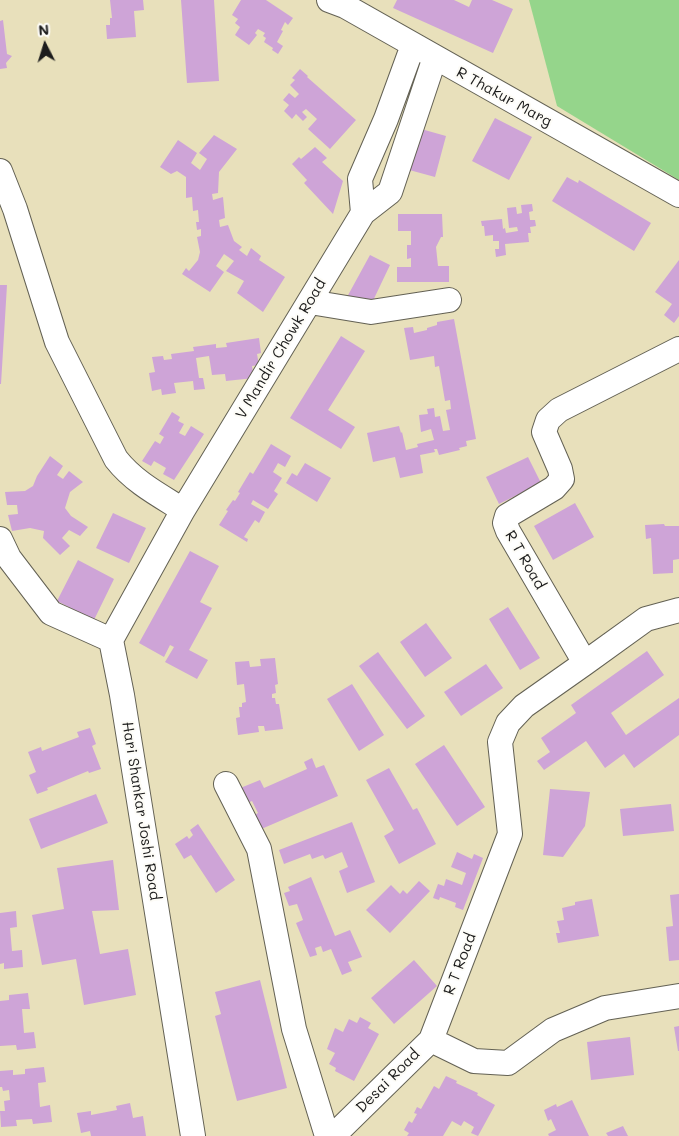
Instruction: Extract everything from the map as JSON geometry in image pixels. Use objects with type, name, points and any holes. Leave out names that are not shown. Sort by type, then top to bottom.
[{"type":"street","name":"R Thakur Marg","points":[[329,0],[345,6],[679,195]]},
{"type":"street","points":[[363,213],[360,179],[386,119],[413,45]]},
{"type":"street","points":[[363,213],[390,192],[435,57]]},
{"type":"street","points":[[0,171],[15,208],[57,342],[116,459],[125,471],[138,481],[183,510]]},
{"type":"street","name":"V Mandir Chowk Road","points":[[111,640],[183,510],[363,213]]},
{"type":"street","points":[[310,302],[371,312],[449,300]]},
{"type":"street","name":"R T Road","points":[[585,664],[508,531],[505,523],[507,516],[554,488],[562,479],[560,469],[544,432],[548,420],[559,410],[679,348]]},
{"type":"street","points":[[0,539],[9,558],[51,613],[111,640]]},
{"type":"street","name":"R T Road","points":[[431,1040],[510,834],[500,742],[508,723],[524,706],[646,619],[679,610]]},
{"type":"street","name":"Hari Shankar Joshi Road","points":[[111,640],[122,695],[193,1136]]},
{"type":"street","points":[[226,784],[258,849],[294,1029],[327,1136]]},
{"type":"street","name":"Desai Road","points":[[333,1136],[431,1040],[474,1060],[508,1063],[553,1030],[605,1008],[679,996]]},
{"type":"green space","points":[[529,0],[679,0],[679,180],[557,106]]},
{"type":"building","points":[[110,0],[143,0],[144,10],[134,11],[136,37],[107,39],[106,25],[110,25],[110,18],[112,18]]},
{"type":"building","points":[[181,0],[214,0],[219,81],[187,83]]},
{"type":"building","points":[[241,0],[266,0],[293,18],[288,25],[285,22],[281,30],[283,31],[277,42],[283,46],[278,54],[264,42],[266,38],[263,36],[265,33],[258,29],[255,33],[257,35],[249,45],[235,35],[240,27],[235,23],[238,19],[232,15]]},
{"type":"building","points":[[397,0],[454,0],[469,7],[472,0],[492,0],[513,9],[493,53],[393,8]]},
{"type":"building","points":[[3,20],[7,54],[12,56],[6,63],[7,68],[0,69],[0,21]]},
{"type":"building","points":[[300,69],[356,120],[330,149],[308,129],[317,119],[306,109],[302,112],[307,117],[303,121],[296,114],[292,119],[284,111],[289,105],[283,100],[289,93],[295,98],[299,94],[290,85],[295,80],[292,78]]},
{"type":"building","points":[[495,118],[532,137],[509,180],[472,161]]},
{"type":"building","points":[[414,127],[446,136],[435,177],[402,168]]},
{"type":"building","points":[[214,135],[237,149],[219,172],[218,193],[212,194],[213,200],[223,197],[225,218],[219,220],[220,227],[228,225],[234,241],[242,247],[239,250],[247,256],[251,248],[261,256],[259,260],[285,277],[263,312],[237,293],[244,281],[226,271],[234,261],[224,254],[216,266],[224,272],[210,292],[182,274],[186,268],[189,271],[198,260],[200,252],[197,237],[201,236],[201,229],[197,230],[196,222],[199,222],[198,210],[193,211],[192,197],[186,198],[186,177],[177,171],[171,174],[160,167],[178,140],[197,153],[191,163],[200,170],[207,159],[199,153]]},
{"type":"building","points":[[315,147],[327,158],[322,162],[343,181],[333,214],[304,183],[307,180],[292,164]]},
{"type":"building","points":[[567,177],[578,183],[579,180],[651,223],[634,251],[552,201]]},
{"type":"building","points":[[532,204],[533,211],[529,212],[530,220],[535,220],[536,226],[530,227],[531,233],[528,233],[529,242],[505,244],[506,255],[496,257],[495,249],[499,249],[499,241],[493,241],[493,235],[485,236],[484,226],[482,226],[481,221],[502,219],[503,229],[505,228],[506,233],[518,231],[517,227],[509,228],[507,208],[516,207],[517,214],[522,213],[521,205]]},
{"type":"building","points":[[398,214],[442,214],[443,237],[441,237],[436,247],[438,266],[449,266],[449,282],[397,282],[397,267],[411,267],[411,258],[407,259],[407,245],[411,245],[411,231],[398,231]]},
{"type":"building","points":[[370,255],[390,265],[370,307],[347,297]]},
{"type":"building","points":[[679,260],[679,316],[674,323],[664,315],[672,304],[655,292]]},
{"type":"building","points":[[0,285],[7,285],[1,384],[0,384]]},
{"type":"building","points":[[454,319],[476,439],[466,441],[467,446],[459,448],[460,450],[439,455],[437,449],[434,449],[435,452],[420,455],[423,473],[400,478],[395,457],[373,462],[367,433],[399,426],[406,450],[418,447],[417,444],[434,440],[431,429],[421,432],[419,415],[428,414],[427,409],[434,408],[435,417],[440,416],[443,431],[450,430],[446,410],[451,409],[450,400],[445,401],[439,366],[435,367],[434,356],[410,360],[404,328],[413,327],[414,333],[427,330],[427,328],[437,325],[437,322]]},
{"type":"building","points":[[341,336],[365,351],[328,410],[355,427],[341,449],[290,418]]},
{"type":"building","points":[[259,338],[261,353],[257,354],[259,365],[252,366],[254,378],[226,381],[225,374],[212,375],[209,356],[196,358],[199,378],[203,378],[205,389],[194,390],[193,381],[174,383],[176,393],[162,395],[161,389],[152,391],[149,373],[155,372],[152,357],[163,356],[164,360],[172,359],[171,354],[194,351],[193,347],[216,344],[216,348],[227,347],[226,343]]},
{"type":"building","points":[[172,412],[180,417],[178,421],[184,424],[179,433],[185,436],[191,426],[204,434],[174,480],[163,474],[166,468],[154,461],[151,466],[142,461],[155,441],[160,444],[164,437],[159,434]]},
{"type":"building","points":[[271,444],[291,456],[285,467],[278,463],[273,472],[282,478],[274,491],[278,494],[268,509],[253,500],[251,504],[265,512],[259,523],[255,520],[244,537],[248,539],[247,542],[219,525],[228,511],[226,510],[240,493],[238,492],[250,472],[253,474]]},
{"type":"building","points":[[50,456],[63,466],[57,475],[63,479],[69,471],[83,482],[70,492],[65,508],[71,516],[88,527],[80,536],[69,530],[62,538],[70,546],[60,555],[43,538],[44,531],[30,528],[12,531],[8,515],[18,514],[17,505],[7,505],[5,492],[25,491],[33,486]]},
{"type":"building","points":[[528,457],[541,483],[499,504],[486,477]]},
{"type":"building","points":[[305,463],[331,478],[317,502],[286,483],[292,473],[297,476]]},
{"type":"building","points":[[575,503],[594,537],[553,560],[534,526]]},
{"type":"building","points":[[113,513],[146,528],[129,563],[96,548]]},
{"type":"building","points":[[664,524],[665,526],[679,526],[679,559],[673,560],[673,573],[653,574],[651,538],[646,539],[645,525]]},
{"type":"building","points":[[190,551],[219,566],[200,602],[212,608],[189,650],[208,660],[197,679],[165,662],[174,647],[170,645],[164,657],[139,643]]},
{"type":"building","points":[[78,560],[114,579],[94,620],[57,601]]},
{"type":"building","points":[[508,607],[540,658],[520,670],[489,619]]},
{"type":"building","points":[[426,623],[452,658],[425,677],[400,642]]},
{"type":"building","points":[[647,651],[664,675],[611,713],[626,735],[679,698],[679,735],[634,768],[624,754],[605,768],[586,741],[544,770],[537,761],[550,752],[541,738],[576,713],[571,705]]},
{"type":"building","points":[[378,652],[425,716],[407,729],[359,666]]},
{"type":"building","points":[[275,658],[278,684],[275,685],[276,693],[272,694],[272,698],[275,698],[276,704],[279,704],[283,729],[265,731],[264,726],[258,726],[259,732],[238,735],[236,718],[240,717],[239,707],[242,707],[242,703],[246,702],[244,684],[237,685],[235,662],[249,661],[250,667],[261,666],[260,659]]},
{"type":"building","points":[[486,664],[503,688],[461,716],[444,692]]},
{"type":"building","points":[[352,684],[384,735],[359,751],[327,699]]},
{"type":"building","points":[[90,728],[96,744],[92,746],[101,769],[89,773],[88,771],[37,794],[29,775],[36,772],[28,752],[41,747],[42,751],[79,737],[77,732]]},
{"type":"building","points":[[444,745],[485,807],[457,826],[415,764]]},
{"type":"building","points":[[312,758],[316,768],[324,765],[338,796],[259,830],[253,816],[258,813],[252,801],[240,806],[233,791],[260,780],[264,788],[307,769],[304,762]]},
{"type":"building","points":[[389,768],[413,810],[417,808],[436,844],[399,864],[384,836],[394,830],[366,780]]},
{"type":"building","points":[[550,789],[590,792],[585,826],[563,857],[543,855]]},
{"type":"building","points":[[96,794],[108,823],[41,849],[29,819]]},
{"type":"building","points":[[671,804],[674,831],[623,836],[620,809]]},
{"type":"building","points":[[352,822],[375,882],[347,893],[339,871],[348,867],[342,852],[325,859],[323,855],[312,859],[310,854],[284,864],[279,850]]},
{"type":"building","points":[[198,824],[235,880],[216,893],[191,855],[184,859],[175,844],[187,836],[189,839],[193,835],[190,830]]},
{"type":"building","points":[[457,852],[472,859],[474,854],[483,858],[463,910],[455,907],[456,903],[440,897],[439,900],[433,898],[438,884],[444,886],[446,879],[462,885],[466,873],[451,867]]},
{"type":"building","points":[[113,860],[119,910],[92,911],[100,954],[128,949],[136,995],[84,1005],[76,959],[42,965],[32,915],[64,909],[57,868]]},
{"type":"building","points":[[311,877],[335,936],[350,930],[362,957],[348,962],[352,971],[342,975],[331,949],[323,952],[321,946],[315,948],[317,955],[310,957],[296,923],[303,920],[297,904],[289,906],[284,893],[290,891],[288,887]]},
{"type":"building","points":[[419,881],[430,891],[390,933],[366,910],[391,885],[400,894],[403,890],[407,894]]},
{"type":"building","points":[[679,894],[679,960],[669,961],[666,927],[673,926],[670,895]]},
{"type":"building","points":[[592,899],[599,936],[558,943],[556,933],[560,933],[557,921],[564,920],[562,908],[575,905],[575,902]]},
{"type":"building","points":[[16,911],[17,927],[10,928],[12,951],[22,950],[23,967],[4,969],[4,963],[0,964],[0,913]]},
{"type":"building","points":[[414,960],[437,986],[394,1024],[371,998]]},
{"type":"building","points":[[260,980],[287,1088],[237,1101],[215,1016],[221,1014],[215,992]]},
{"type":"building","points":[[28,993],[30,1009],[22,1009],[24,1033],[34,1032],[36,1048],[17,1050],[16,1045],[0,1046],[0,1001],[9,1000],[9,995]]},
{"type":"building","points":[[360,1017],[371,1023],[368,1028],[379,1034],[354,1081],[335,1071],[336,1068],[329,1064],[335,1053],[327,1049],[335,1028],[343,1032],[349,1019],[357,1023]]},
{"type":"building","points":[[679,1026],[679,1051],[678,1051],[674,1027]]},
{"type":"building","points":[[630,1037],[634,1075],[591,1080],[587,1042]]},
{"type":"building","points":[[44,1067],[46,1082],[38,1083],[40,1107],[50,1105],[52,1122],[33,1124],[32,1119],[16,1120],[17,1126],[1,1127],[0,1111],[5,1111],[4,1101],[10,1100],[9,1090],[3,1091],[2,1087],[0,1087],[0,1071],[13,1070],[13,1075],[25,1074],[25,1069]]},
{"type":"building","points":[[446,1076],[478,1093],[477,1095],[495,1105],[478,1136],[471,1133],[474,1127],[464,1121],[461,1126],[452,1121],[443,1136],[407,1136],[409,1133],[404,1130],[409,1121],[412,1123],[417,1114],[414,1113],[417,1107],[421,1109],[434,1086],[439,1089]]},
{"type":"building","points":[[572,1100],[589,1136],[549,1136],[548,1134],[556,1130],[551,1119],[548,1121],[544,1110],[556,1104],[557,1107]]},
{"type":"building","points":[[130,1103],[133,1118],[143,1116],[146,1136],[91,1136],[90,1131],[81,1133],[77,1113],[91,1111],[91,1115],[117,1110],[116,1106]]},
{"type":"building","points":[[623,1126],[628,1136],[608,1136],[606,1133]]}]
